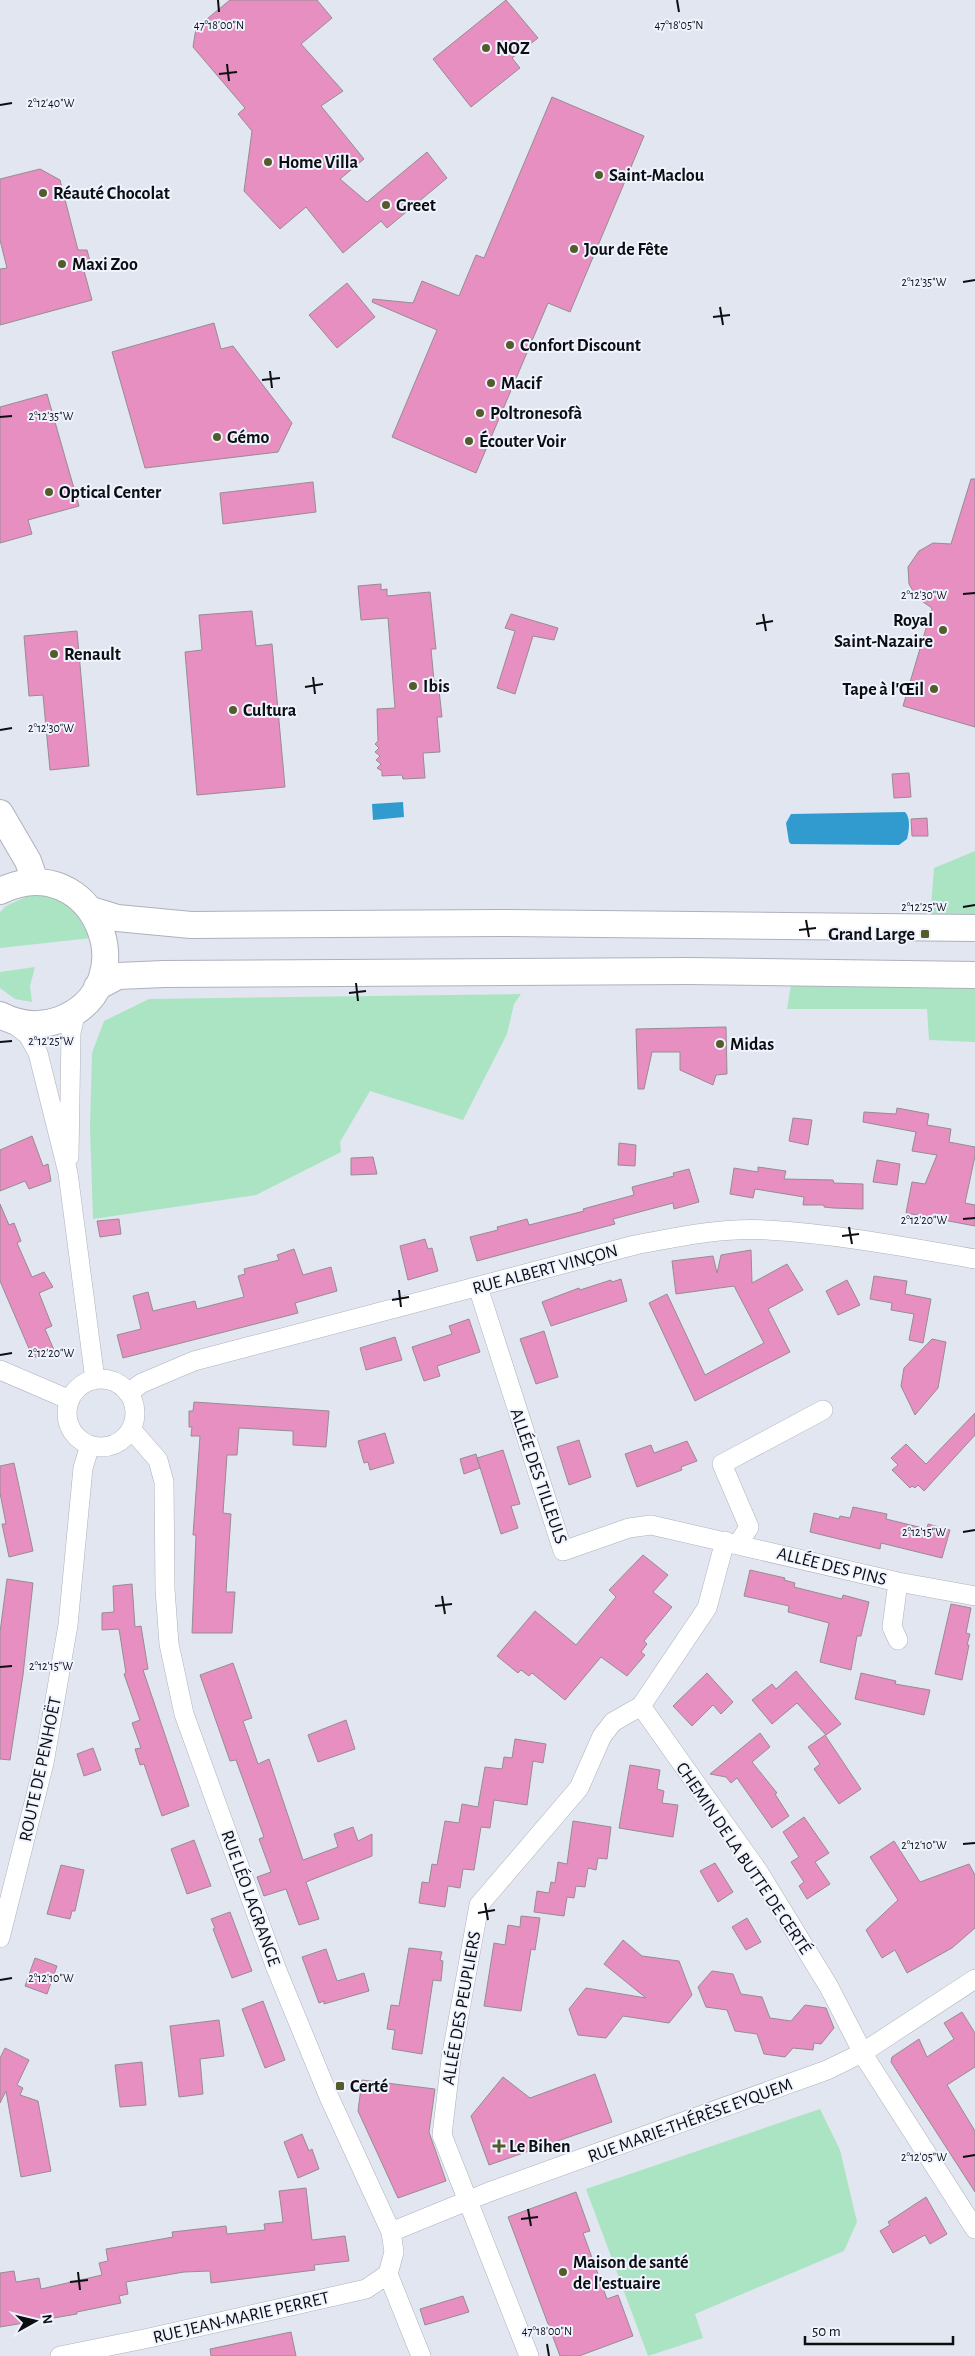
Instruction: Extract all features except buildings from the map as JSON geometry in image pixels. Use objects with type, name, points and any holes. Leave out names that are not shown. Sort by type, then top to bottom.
[{"type":"main road","points":[[0,813],[28,861],[35,881]]},
{"type":"main road","points":[[0,891],[14,884],[35,881],[51,883],[66,889],[80,898],[91,910],[104,937],[106,952],[104,970],[97,987],[88,1000],[65,1018],[42,1024],[18,1022],[3,1017]]},
{"type":"main road","points":[[91,910],[117,918],[191,925],[498,922],[975,928]]},
{"type":"main road","points":[[97,987],[118,976],[164,974],[688,971],[975,975]]},
{"type":"street","points":[[68,1173],[71,1034],[76,1011]]},
{"type":"street","points":[[3,1017],[28,1035],[38,1053],[68,1173],[96,1380]]},
{"type":"street","name":"RUE ALBERT VINÇON","points":[[128,1393],[142,1384],[194,1361],[635,1245],[718,1232],[776,1231],[858,1239],[975,1259]]},
{"type":"street","name":"ALLÉE DES TILLEULS","points":[[478,1287],[563,1551],[629,1528],[651,1525],[732,1542]]},
{"type":"street","points":[[0,1370],[70,1400]]},
{"type":"street","points":[[96,1380],[114,1382],[128,1393],[135,1411],[131,1429],[118,1443],[99,1447],[80,1440],[68,1422],[67,1411],[70,1400],[80,1387],[96,1380]]},
{"type":"street","points":[[641,1706],[707,1608],[732,1542],[749,1528],[722,1464],[823,1410]]},
{"type":"street","name":"RUE LÉO LAGRANGE","points":[[131,1429],[158,1460],[164,1482],[165,1589],[169,1644],[184,1714],[276,1968],[328,2097],[390,2232],[394,2252],[388,2274]]},
{"type":"street","name":"ROUTE DE PENHOËT","points":[[0,1938],[7,1882],[44,1763],[56,1698],[68,1625],[83,1468],[90,1445]]},
{"type":"street","name":"ALLÉE DES PINS","points":[[732,1542],[898,1582],[892,1627],[898,1640]]},
{"type":"street","points":[[898,1582],[975,1596]]},
{"type":"street","name":"ALLÉE DES PEUPLIERS","points":[[529,2356],[442,2135],[450,2059],[478,1905],[579,1788],[602,1736],[612,1722],[641,1706]]},
{"type":"street","name":"CHEMIN DE LA BUTTE DE CERTÉ","points":[[641,1706],[758,1871],[829,1987],[862,2053],[975,2229]]},
{"type":"street","name":"RUE MARIE-THÉRÈSE EYQUEM","points":[[390,2232],[467,2200],[827,2070],[862,2053],[975,1979]]},
{"type":"street","points":[[388,2274],[421,2356]]},
{"type":"street","name":"RUE JEAN-MARIE PERRET","points":[[60,2356],[150,2338],[366,2289],[388,2274]]},
{"type":"green space","points":[[975,851],[975,920],[930,919],[934,868]]},
{"type":"green space","points":[[30,895],[42,895],[61,901],[74,912],[91,938],[0,948],[0,912],[6,906]]},
{"type":"green space","points":[[35,967],[30,986],[32,1002],[15,999],[0,988],[0,972]]},
{"type":"green space","points":[[791,985],[975,986],[975,1042],[929,1040],[927,1009],[787,1009]]},
{"type":"green space","points":[[521,994],[514,1004],[507,1034],[463,1120],[370,1091],[340,1142],[341,1152],[256,1195],[93,1219],[90,1128],[92,1053],[104,1021],[149,999]]},
{"type":"green space","points":[[820,2109],[840,2150],[857,2222],[844,2251],[695,2314],[703,2338],[648,2356],[586,2189]]},
{"type":"water","points":[[403,802],[404,817],[373,820],[372,804]]},
{"type":"water","points":[[905,812],[909,821],[908,836],[899,845],[791,844],[789,842],[786,823],[791,814]]},
{"type":"place","name":"NOZ","points":[[486,48]]},
{"type":"place","name":"Home Villa","points":[[268,162]]},
{"type":"place","name":"Saint-Maclou","points":[[599,175]]},
{"type":"place","name":"Réauté Chocolat","points":[[43,193]]},
{"type":"place","name":"Greet","points":[[386,205]]},
{"type":"place","name":"Jour de Fête","points":[[574,249]]},
{"type":"place","name":"Maxi Zoo","points":[[62,264]]},
{"type":"place","name":"Confort Discount","points":[[510,345]]},
{"type":"place","name":"Macif","points":[[491,383]]},
{"type":"place","name":"Poltronesofà","points":[[480,413]]},
{"type":"place","name":"Gémo","points":[[217,437]]},
{"type":"place","name":"Écouter Voir","points":[[469,441]]},
{"type":"place","name":"Optical Center","points":[[49,492]]},
{"type":"place","name":"Royal Saint-Nazaire","points":[[943,630]]},
{"type":"place","name":"Renault","points":[[54,654]]},
{"type":"place","name":"Ibis","points":[[413,686]]},
{"type":"place","name":"Tape à l'Œil","points":[[934,689]]},
{"type":"place","name":"Cultura","points":[[233,710]]},
{"type":"place","name":"Grand Large","points":[[925,934]]},
{"type":"place","name":"Midas","points":[[720,1044]]},
{"type":"place","name":"Certé","points":[[340,2086]]},
{"type":"place","name":"Le Bihen","points":[[499,2146]]},
{"type":"place","name":"Maison de santé de l'estuaire","points":[[563,2272]]}]
